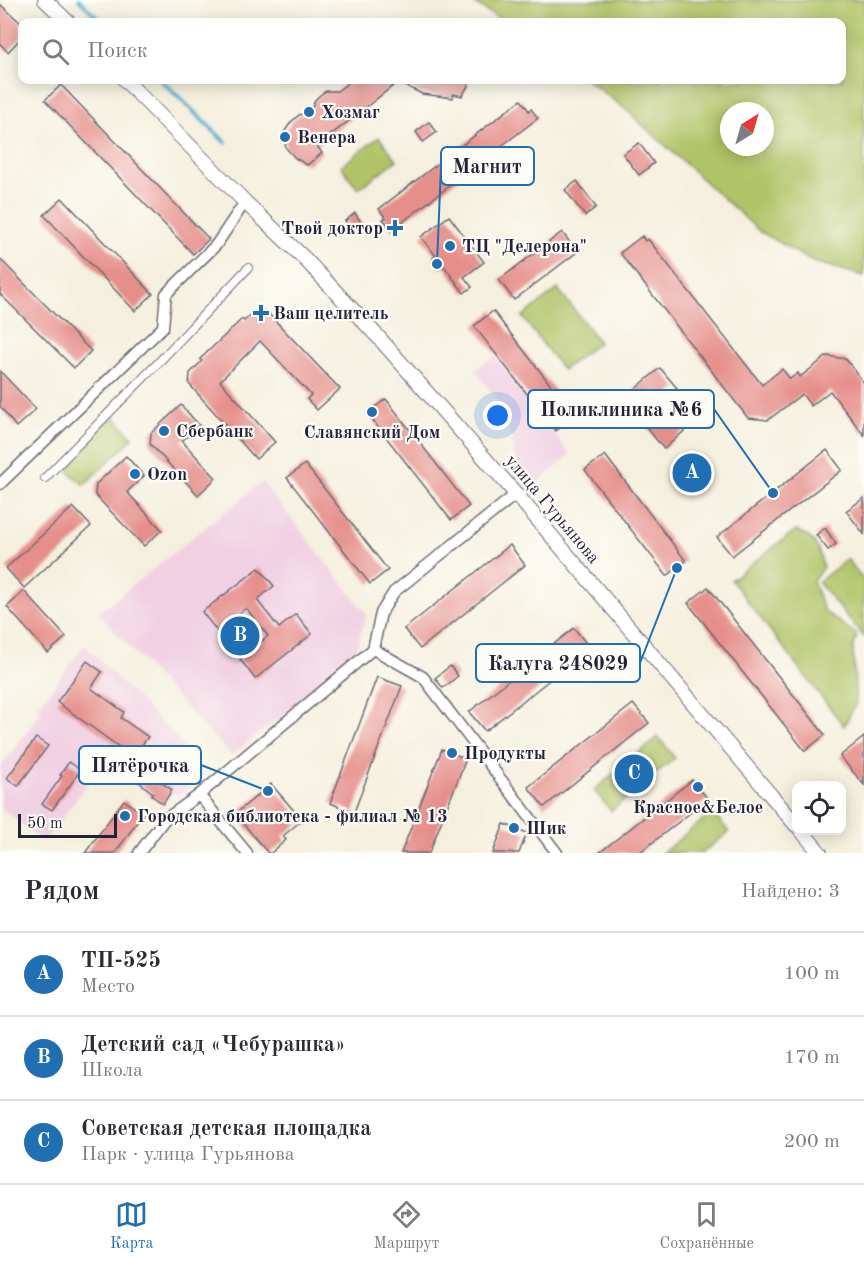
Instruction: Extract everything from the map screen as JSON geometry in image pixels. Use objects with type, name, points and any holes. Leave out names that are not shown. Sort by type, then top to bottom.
[{"type":"street","points":[[45,0],[64,18]]},
{"type":"street","name":"улица Гурьянова","points":[[129,84],[245,202],[304,258],[381,339],[516,494],[792,820]]},
{"type":"street","points":[[0,484],[163,327],[166,294],[216,245],[245,202]]},
{"type":"street","points":[[45,478],[248,268]]},
{"type":"street","points":[[139,853],[164,820],[199,795],[373,649],[381,613],[394,592],[516,494]]},
{"type":"street","points":[[373,649],[423,677],[557,853]]},
{"type":"street","points":[[199,795],[247,853]]},
{"type":"street","points":[[804,835],[820,853]]},
{"type":"shaded area","points":[[495,356],[570,455],[528,491],[522,483],[504,410],[475,370]]},
{"type":"shaded area","points":[[262,482],[367,614],[354,657],[231,756],[98,613]]},
{"type":"shaded area","points":[[84,645],[175,736],[204,775],[178,796],[173,792],[162,806],[106,759],[44,842],[0,807],[0,767],[42,711],[38,708]]},
{"type":"green space","points":[[468,0],[864,0],[864,276],[813,262],[759,231],[624,108],[592,84],[846,84],[846,18],[498,18]]},
{"type":"green space","points":[[379,137],[397,160],[358,189],[341,166]]},
{"type":"green space","points":[[558,289],[599,342],[563,370],[522,317]]},
{"type":"green space","points":[[113,415],[133,438],[84,485],[63,467]]},
{"type":"green space","points":[[796,530],[812,540],[820,553],[823,567],[813,581],[824,611],[857,635],[853,647],[856,703],[844,726],[731,580]]},
{"type":"green space","points":[[847,559],[864,580],[864,637],[818,582]]},
{"type":"green space","points":[[658,737],[675,758],[611,811],[594,790]]},
{"type":"green space","points":[[713,812],[729,832],[702,853],[662,853]]},
{"type":"building","points":[[0,4],[18,20],[18,41],[8,52],[0,44]]},
{"type":"building","points":[[347,84],[395,84],[317,146],[322,153],[307,165],[295,158],[286,148],[283,134],[299,115],[310,112],[320,95],[326,91],[337,91]]},
{"type":"building","points":[[402,84],[468,84],[462,96],[453,94],[453,98],[422,94]]},
{"type":"building","points":[[61,85],[209,239],[193,254],[45,100]]},
{"type":"building","points":[[521,100],[538,118],[392,230],[383,219],[386,218],[379,209]]},
{"type":"building","points":[[429,122],[437,132],[423,142],[416,132]]},
{"type":"building","points":[[639,143],[654,163],[639,175],[623,154]]},
{"type":"building","points":[[577,181],[596,207],[585,216],[565,190]]},
{"type":"building","points":[[62,198],[153,294],[135,311],[44,215]]},
{"type":"building","points":[[355,213],[364,227],[355,234],[345,221]]},
{"type":"building","name":"ТЦ \"Делерона\"","points":[[449,216],[484,262],[464,277],[472,287],[464,293],[444,266],[440,269],[433,258],[436,256],[421,237]]},
{"type":"building","points":[[562,232],[577,252],[514,300],[499,280]]},
{"type":"building","points":[[642,236],[645,241],[648,239],[762,385],[782,369],[790,379],[798,373],[800,377],[827,356],[846,359],[864,383],[864,435],[830,391],[811,406],[802,394],[768,420],[748,418],[620,253]]},
{"type":"building","points":[[0,259],[91,351],[74,368],[0,294]]},
{"type":"building","points":[[255,311],[266,311],[340,389],[317,410],[307,399],[311,395],[260,341],[220,381],[275,442],[256,459],[189,384],[190,373],[202,361],[200,359],[242,319],[244,321]]},
{"type":"building","points":[[493,311],[575,416],[556,431],[474,326]]},
{"type":"building","points":[[660,368],[677,388],[666,397],[690,426],[664,449],[647,428],[653,423],[645,415],[651,410],[634,390]]},
{"type":"building","points":[[0,371],[36,409],[16,427],[0,406]]},
{"type":"building","points":[[386,399],[469,506],[451,520],[367,413]]},
{"type":"building","points":[[181,405],[199,425],[182,441],[216,478],[198,495],[150,444],[151,433]]},
{"type":"building","points":[[827,450],[842,470],[732,556],[717,537]]},
{"type":"building","points":[[605,455],[686,561],[667,576],[585,470]]},
{"type":"building","points":[[126,456],[144,476],[127,492],[162,530],[144,546],[95,495],[96,484]]},
{"type":"building","points":[[691,462],[703,477],[693,484],[682,469]]},
{"type":"building","points":[[305,464],[388,570],[370,584],[287,478]]},
{"type":"building","points":[[864,498],[864,534],[846,511]]},
{"type":"building","points":[[73,507],[91,526],[24,588],[6,568]]},
{"type":"building","points":[[825,528],[836,544],[828,550],[816,535]]},
{"type":"building","points":[[510,545],[525,565],[420,649],[404,629]]},
{"type":"building","points":[[259,568],[274,586],[257,600],[279,628],[296,614],[312,634],[255,679],[240,659],[268,636],[246,608],[217,631],[202,612]]},
{"type":"building","points":[[708,587],[825,735],[805,751],[688,603]]},
{"type":"building","points":[[24,591],[66,637],[48,653],[7,607]]},
{"type":"building","points":[[574,628],[590,648],[485,731],[469,712]]},
{"type":"building","points":[[87,661],[102,672],[91,688],[124,712],[121,718],[148,737],[133,757],[57,702]]},
{"type":"building","points":[[450,666],[458,676],[443,688],[435,678]]},
{"type":"building","points":[[377,677],[402,686],[354,812],[330,803]]},
{"type":"building","points":[[633,704],[649,723],[544,807],[528,787]]},
{"type":"building","points":[[864,737],[864,785],[840,756]]},
{"type":"building","points":[[36,738],[48,746],[18,786],[7,778]]},
{"type":"building","points":[[442,749],[466,759],[429,853],[401,853]]},
{"type":"building","points":[[69,762],[81,770],[52,810],[42,804]]},
{"type":"building","points":[[149,769],[160,777],[158,780],[172,790],[163,804],[139,782]]},
{"type":"building","points":[[692,780],[708,799],[639,853],[599,853]]},
{"type":"building","points":[[271,784],[302,820],[283,836],[286,840],[268,853],[235,814]]},
{"type":"building","points":[[124,800],[143,814],[115,853],[85,853]]},
{"type":"building","points":[[504,824],[527,833],[519,853],[493,853]]},
{"type":"waterway","points":[[79,0],[98,18]]},
{"type":"waterway","points":[[165,84],[226,143]]},
{"type":"place","name":"Хозмаг","points":[[309,112]]},
{"type":"place","name":"Венера","points":[[285,137]]},
{"type":"place","name":"Твой доктор","points":[[395,228]]},
{"type":"place","name":"ТЦ \"Делерона\"","points":[[450,246]]},
{"type":"place","name":"Магнит","points":[[437,264]]},
{"type":"place","name":"Ваш целитель","points":[[261,313]]},
{"type":"place","name":"Славянский Дом","points":[[372,412]]},
{"type":"place","name":"Сбербанк","points":[[164,431]]},
{"type":"place","name":"ТП-525","points":[[692,473]]},
{"type":"place","name":"Ozon","points":[[135,474]]},
{"type":"place","name":"Поликлиника №6","points":[[773,493]]},
{"type":"place","name":"Калуга 248029","points":[[677,568]]},
{"type":"place","name":"Детский сад «Чебурашка»","points":[[240,636]]},
{"type":"place","name":"Продукты","points":[[452,753]]},
{"type":"place","name":"Советская детская площадка","points":[[634,774]]},
{"type":"place","name":"Красное&Белое","points":[[698,787]]},
{"type":"place","name":"Пятёрочка","points":[[268,791]]},
{"type":"place","name":"Городская библиотека - филиал № 13","points":[[125,816]]},
{"type":"place","name":"Шик","points":[[514,828]]}]
